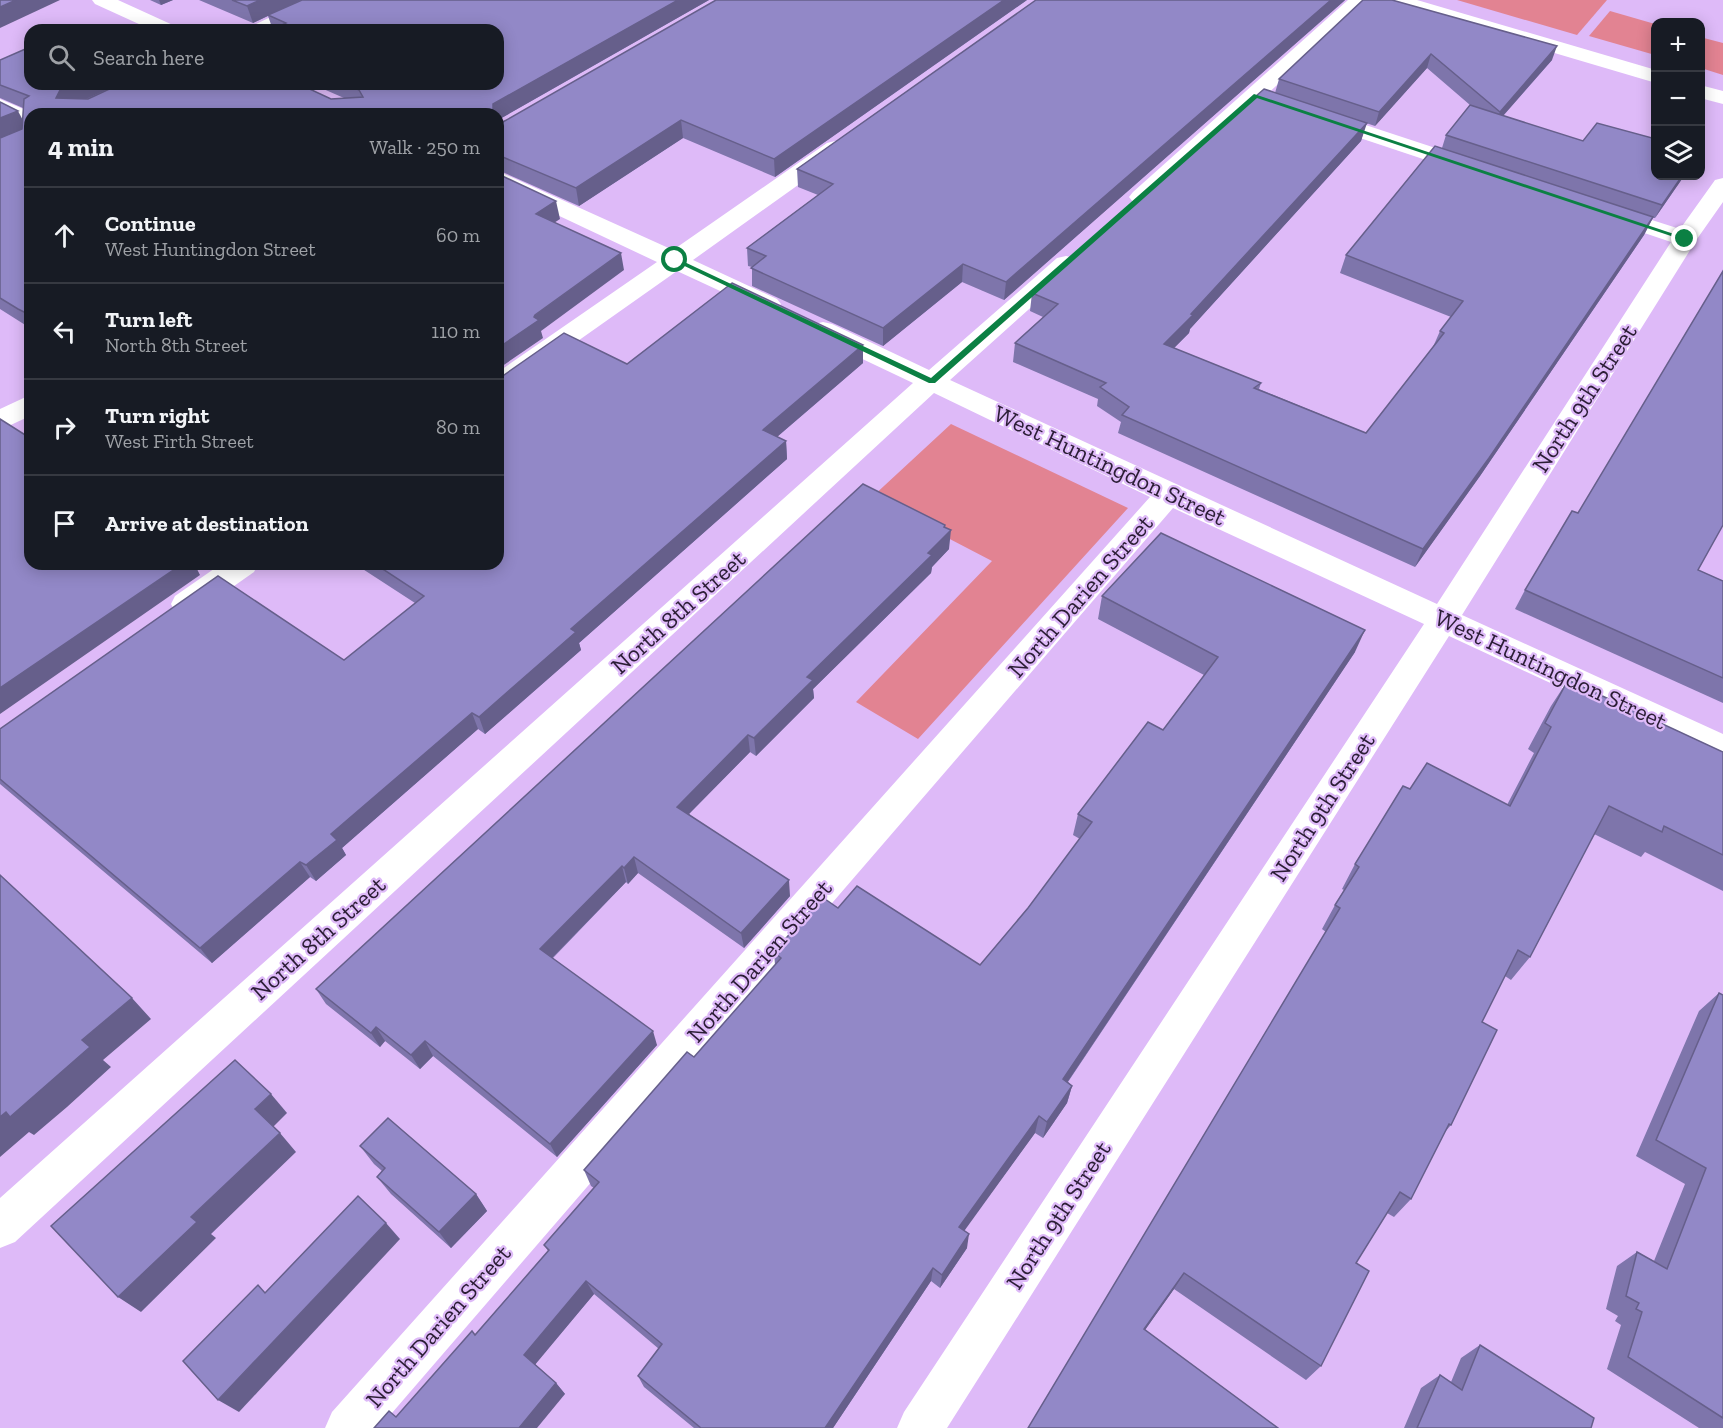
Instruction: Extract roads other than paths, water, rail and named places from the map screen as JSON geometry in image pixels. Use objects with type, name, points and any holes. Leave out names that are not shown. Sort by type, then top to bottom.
[{"type":"street","points":[[102,0],[155,24]]},
{"type":"street","points":[[272,24],[322,0]]},
{"type":"street","points":[[1121,215],[1267,99],[1360,0]]},
{"type":"street","points":[[1396,0],[1651,76]]},
{"type":"street","points":[[1705,92],[1723,98]]},
{"type":"street","points":[[0,105],[24,117]]},
{"type":"street","points":[[1301,111],[1493,175]]},
{"type":"street","points":[[504,381],[850,137]]},
{"type":"street","name":"West Huntingdon Street","points":[[504,181],[1169,494],[1723,749]]},
{"type":"street","name":"North 9th Street","points":[[920,1428],[1443,620],[1685,239],[1722,188]]},
{"type":"street","points":[[1584,205],[1685,239]]},
{"type":"street","name":"North 8th Street","points":[[0,1227],[932,381],[1085,246]]},
{"type":"street","points":[[0,421],[24,407]]},
{"type":"street","name":"North Darien Street","points":[[348,1428],[1169,494]]},
{"type":"street","points":[[165,619],[234,570]]}]
